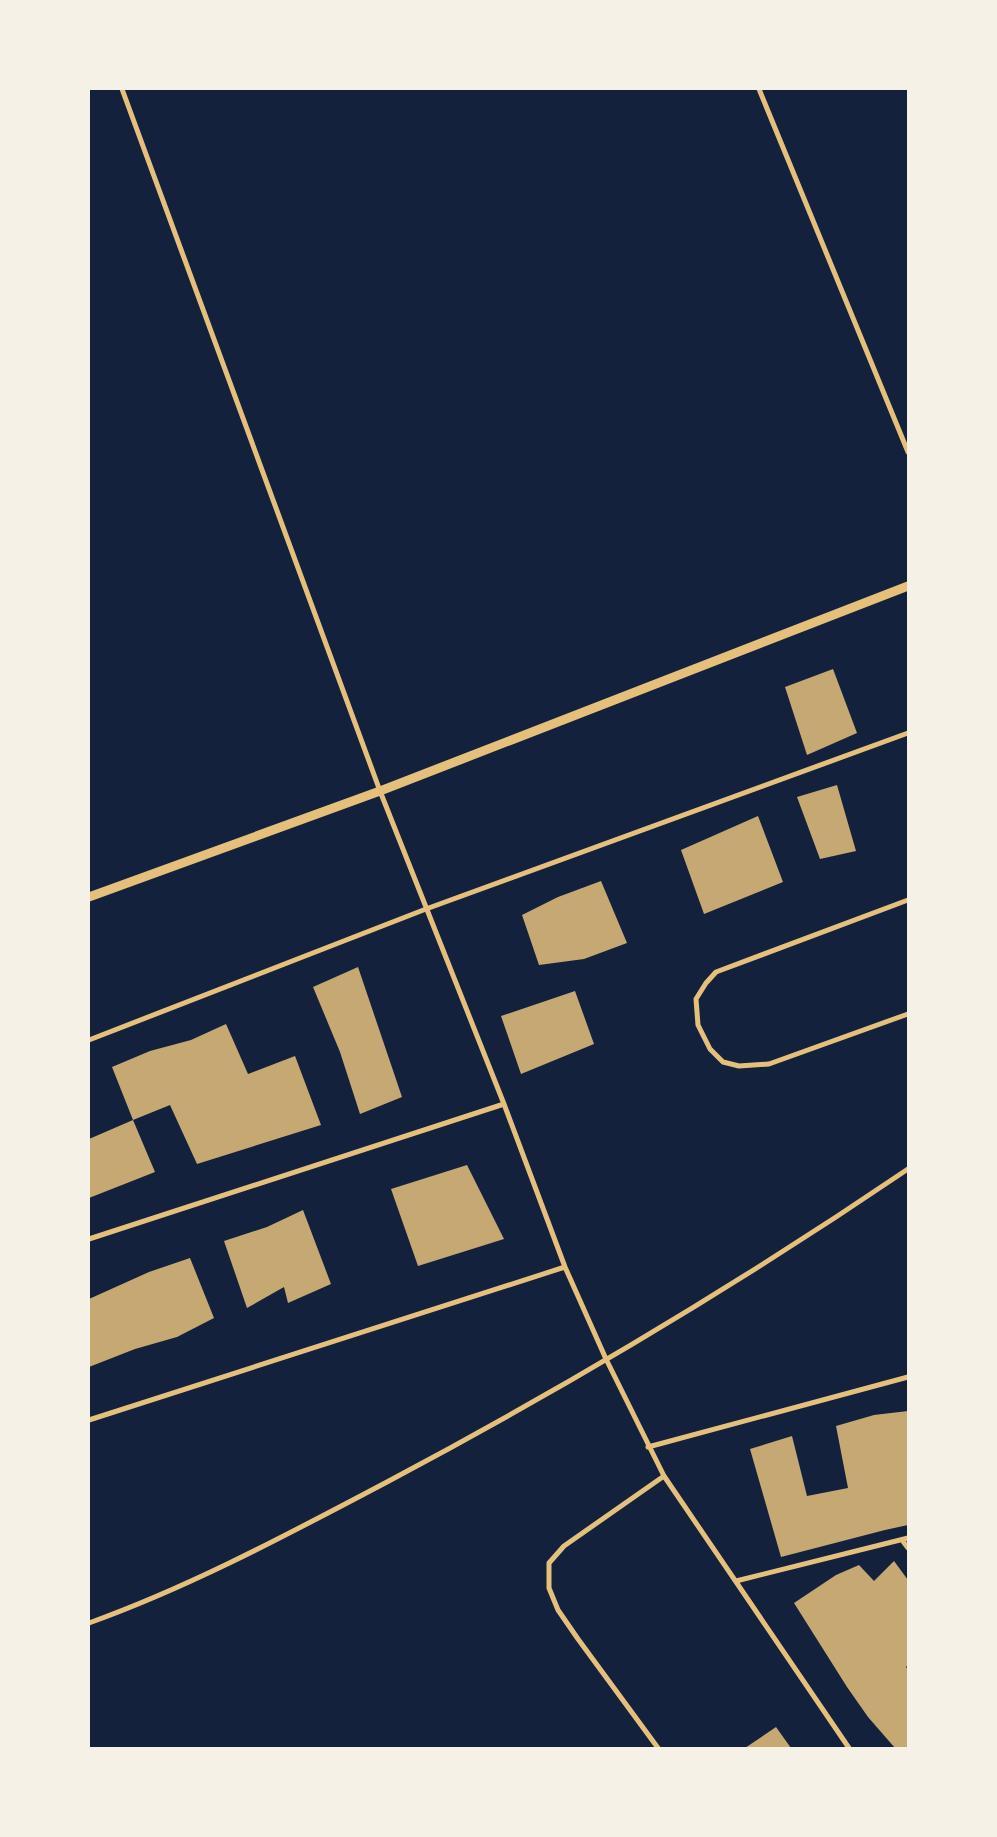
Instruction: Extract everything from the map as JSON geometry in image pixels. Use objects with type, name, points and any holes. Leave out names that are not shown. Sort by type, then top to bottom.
[{"type":"street","points":[[122,89],[380,791],[504,1104],[566,1267],[606,1359],[664,1476],[849,1748]]},
{"type":"street","points":[[760,89],[908,452]]},
{"type":"street","points":[[89,897],[380,791],[908,586]]},
{"type":"street","points":[[89,1040],[426,909],[908,733]]},
{"type":"street","points":[[908,900],[716,972],[696,999],[698,1025],[710,1049],[724,1062],[738,1066],[769,1064],[908,1014]]},
{"type":"street","points":[[89,1239],[504,1104]]},
{"type":"street","points":[[89,1623],[216,1570],[467,1439],[732,1284],[908,1169]]},
{"type":"street","points":[[89,1420],[566,1267]]},
{"type":"street","points":[[648,1446],[908,1377]]},
{"type":"street","points":[[658,1748],[558,1610],[549,1588],[549,1563],[564,1546],[664,1476]]},
{"type":"street","points":[[736,1581],[908,1538]]},
{"type":"street","points":[[902,1540],[908,1548]]},
{"type":"building","points":[[833,669],[857,733],[807,755],[785,687]]},
{"type":"building","points":[[837,785],[856,851],[820,859],[797,797]]},
{"type":"building","points":[[758,816],[783,882],[704,914],[681,850]]},
{"type":"building","points":[[601,881],[627,943],[584,959],[539,965],[522,915],[558,897]]},
{"type":"building","points":[[358,967],[402,1097],[360,1114],[340,1052],[313,987]]},
{"type":"building","points":[[575,991],[594,1044],[521,1074],[501,1016]]},
{"type":"building","points":[[226,1024],[248,1074],[295,1056],[321,1125],[197,1164],[170,1105],[133,1120],[112,1067],[150,1051],[191,1040]]},
{"type":"building","points":[[133,1120],[155,1172],[89,1198],[89,1139]]},
{"type":"building","points":[[467,1165],[504,1239],[418,1266],[391,1189]]},
{"type":"building","points":[[303,1210],[331,1284],[288,1303],[284,1287],[247,1308],[224,1241],[267,1227]]},
{"type":"building","points":[[190,1258],[214,1318],[177,1337],[135,1349],[89,1367],[89,1299],[149,1272]]},
{"type":"building","points":[[908,1411],[908,1525],[781,1557],[750,1449],[792,1436],[807,1496],[848,1488],[836,1426],[874,1415]]},
{"type":"building","points":[[894,1561],[908,1580],[908,1665],[906,1667],[908,1670],[908,1748],[895,1748],[868,1717],[794,1603],[836,1575],[859,1565],[874,1581]]},
{"type":"building","points":[[776,1727],[791,1748],[745,1748]]}]
